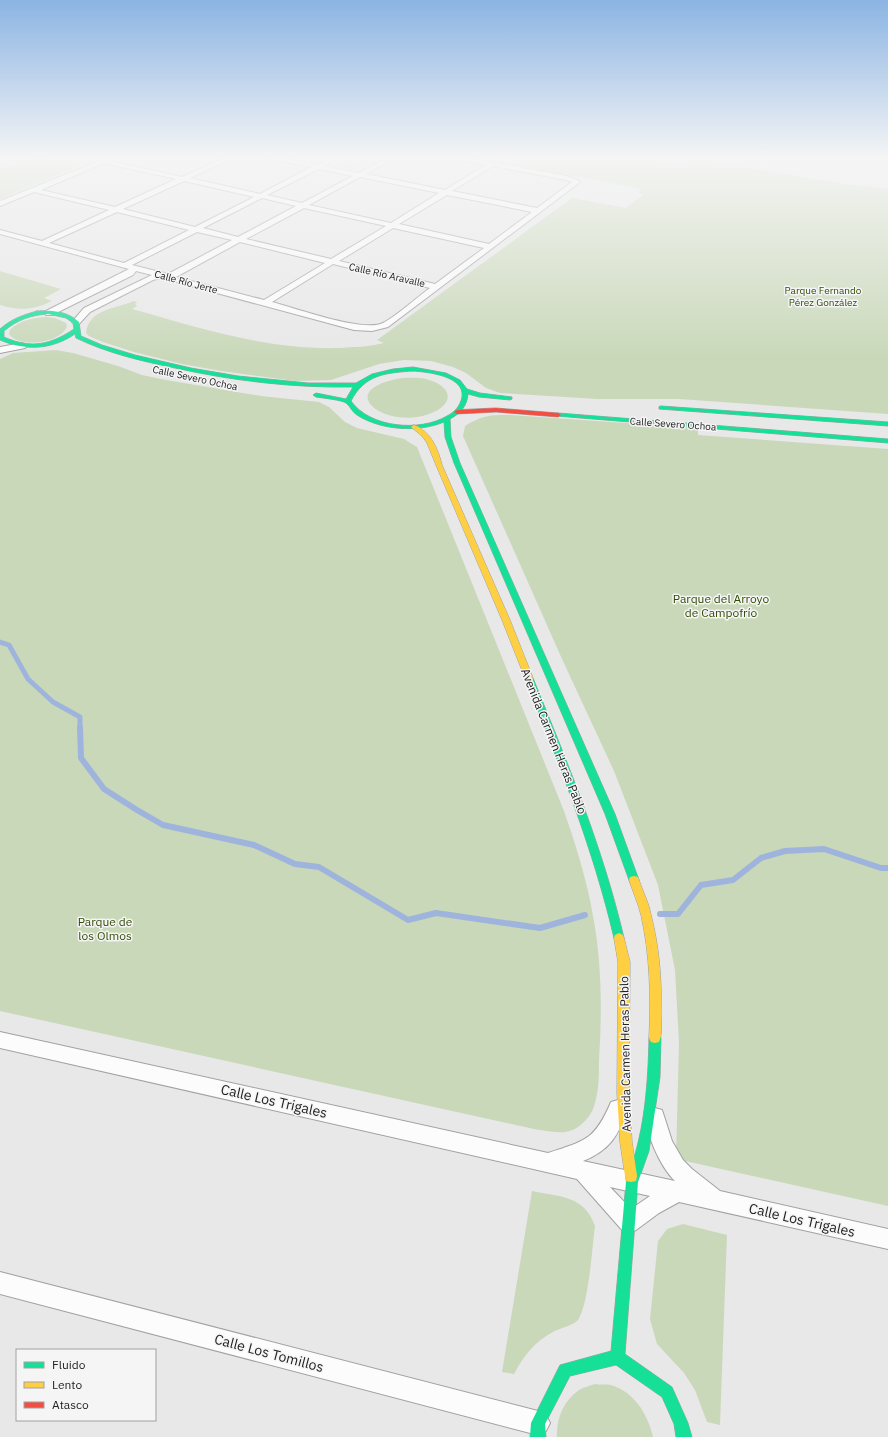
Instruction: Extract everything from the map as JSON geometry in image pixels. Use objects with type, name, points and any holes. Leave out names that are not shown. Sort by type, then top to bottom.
[{"type":"main road","points":[[5,314],[27,316],[49,313],[68,316],[76,326],[68,337],[45,345]]},
{"type":"main road","points":[[27,316],[9,323],[0,335],[10,344],[22,346],[69,346]]},
{"type":"main road","name":"Calle Severo Ochoa","points":[[76,326],[78,337],[91,344],[138,358],[190,370],[270,382],[316,386],[355,385]]},
{"type":"main road","name":"Calle Severo Ochoa","points":[[81,349],[182,377],[225,386]]},
{"type":"main road","points":[[413,369],[443,374],[456,380],[464,386],[466,391],[463,405],[457,412],[447,418],[414,426],[394,426],[369,419],[356,412],[348,401],[350,392],[355,385],[375,374],[392,370],[413,369]]},
{"type":"main road","name":"Calle Severo Ochoa","points":[[240,388],[311,394],[348,401]]},
{"type":"main road","points":[[466,391],[490,396],[519,399]]},
{"type":"main road","name":"Calle Severo Ochoa","points":[[652,408],[888,424]]},
{"type":"main road","name":"Calle Severo Ochoa","points":[[457,412],[496,410],[888,441]]},
{"type":"main road","name":"Avenida Carmen Heras Pablo","points":[[447,418],[446,425],[448,437],[457,463],[610,814],[646,914],[652,947],[656,1014],[654,1077],[643,1151],[632,1182]]},
{"type":"main road","name":"Avenida Carmen Heras Pablo","points":[[414,426],[424,432],[431,440],[439,465],[506,620],[594,842],[612,902],[624,962],[623,1093],[626,1142],[632,1182]]},
{"type":"main road","points":[[618,1357],[632,1182]]},
{"type":"main road","points":[[538,1430],[565,1370],[618,1357],[667,1392],[686,1432]]},
{"type":"street","points":[[42,243],[84,224]]},
{"type":"street","name":"Calle Río Aravalle","points":[[175,224],[437,286]]},
{"type":"street","points":[[124,266],[206,224]]},
{"type":"street","points":[[76,326],[88,310],[150,278],[165,276],[267,224]]},
{"type":"street","points":[[388,224],[490,247]]},
{"type":"street","points":[[437,286],[522,224]]},
{"type":"street","points":[[265,303],[392,225]]},
{"type":"street","name":"Calle Río Jerte","points":[[0,232],[354,327],[372,328],[386,325],[437,286]]},
{"type":"street","points":[[49,313],[130,273],[134,268]]},
{"type":"street","points":[[0,350],[22,346]]},
{"type":"street","name":"Calle Los Trigales","points":[[0,1040],[888,1239]]},
{"type":"street","points":[[548,1163],[588,1149],[600,1140],[615,1120],[623,1093]]},
{"type":"street","name":"Calle Los Trigales","points":[[651,1099],[658,1128],[667,1153],[681,1172],[717,1201]]},
{"type":"street","points":[[583,1171],[629,1223],[652,1206],[677,1192]]},
{"type":"street","name":"Calle Los Tomillos","points":[[0,1283],[538,1430]]},
{"type":"green space","name":"Parque Fernando Pérez González","points":[[536,224],[888,224],[888,414],[679,399],[598,399],[500,393],[486,388],[466,373],[453,367],[431,361],[404,360],[379,364],[331,380],[295,381],[182,364],[134,352],[103,342],[89,336],[86,333],[88,325],[98,314],[133,301],[137,302],[135,304],[137,306],[132,309],[208,330],[260,342],[312,348],[367,346],[384,343],[377,340]]},
{"type":"green space","points":[[0,271],[61,289],[44,298],[52,301],[33,308],[20,309],[0,305]]},
{"type":"green space","points":[[46,317],[55,318],[66,323],[67,326],[57,337],[40,342],[30,343],[14,339],[9,334],[10,330],[22,322]]},
{"type":"green space","name":"Parque de los Olmos","points":[[56,350],[73,353],[118,366],[142,375],[166,380],[261,396],[319,402],[329,407],[345,422],[357,428],[404,439],[417,447],[564,811],[588,889],[596,934],[600,970],[601,1024],[599,1078],[597,1095],[592,1112],[578,1127],[573,1130],[562,1132],[534,1129],[0,1011],[0,359],[13,353]]},
{"type":"green space","points":[[402,378],[423,378],[437,383],[447,392],[448,397],[446,402],[437,411],[412,418],[396,417],[382,413],[372,406],[368,399],[370,391],[381,384]]},
{"type":"green space","name":"Parque del Arroyo de Campofrío","points":[[510,415],[698,428],[698,435],[888,449],[888,1206],[676,1159],[679,1043],[675,970],[658,885],[614,771],[562,659],[463,436],[465,426],[477,420],[492,416]]},
{"type":"green space","points":[[532,1191],[570,1199],[578,1203],[590,1216],[595,1226],[585,1301],[578,1320],[553,1332],[535,1345],[521,1362],[514,1374],[502,1372]]},
{"type":"green space","points":[[683,1224],[727,1235],[720,1425],[707,1422],[695,1390],[684,1373],[657,1344],[650,1319],[658,1241],[667,1229]]},
{"type":"green space","points":[[595,1384],[611,1385],[619,1388],[633,1398],[644,1412],[653,1437],[557,1437],[558,1423],[562,1410],[569,1399],[579,1390]]},
{"type":"waterway","points":[[0,642],[9,645],[28,679],[53,702],[80,717],[80,727]]},
{"type":"waterway","points":[[80,727],[81,758],[104,789],[137,810],[163,825],[254,845],[295,864],[319,867],[408,920],[436,913],[540,928],[585,915]]},
{"type":"waterway","points":[[660,914],[678,914],[701,885],[733,880],[761,858],[785,851],[824,849],[881,868],[888,868]]},
{"type":"traffic: fast","points":[[76,330],[58,341],[40,346],[20,345],[1,338],[1,331],[17,319],[37,313],[59,313],[68,316],[76,322],[78,337],[122,354],[145,360],[191,370],[261,381],[308,385],[355,385]]},
{"type":"traffic: fast","points":[[413,369],[427,370],[444,374],[458,381],[463,387],[465,393],[464,402],[459,410],[437,423],[424,426],[395,426],[368,419],[358,413],[348,401],[353,391],[359,384],[374,375],[383,372],[413,369]]},
{"type":"traffic: fast","points":[[466,391],[479,395],[510,398]]},
{"type":"traffic: fast","points":[[316,395],[348,401]]},
{"type":"traffic: fast","points":[[661,408],[888,424]]},
{"type":"traffic: fast","points":[[558,415],[888,441]]},
{"type":"traffic: fast","points":[[447,418],[448,437],[457,463],[610,814],[634,880]]},
{"type":"traffic: fast","points":[[529,678],[568,774],[592,839],[619,938]]},
{"type":"traffic: fast","points":[[633,1180],[643,1151],[654,1077],[655,1038]]},
{"type":"traffic: fast","points":[[618,1357],[632,1182],[631,1176]]},
{"type":"traffic: fast","points":[[538,1437],[538,1423],[565,1370],[618,1357],[667,1392],[681,1423],[684,1437]]},
{"type":"traffic: slow","points":[[414,427],[424,434],[431,443],[529,678]]},
{"type":"traffic: slow","points":[[634,880],[646,915],[651,945],[656,1007],[655,1038]]},
{"type":"traffic: slow","points":[[619,938],[624,962],[623,1093],[626,1142],[631,1176]]},
{"type":"traffic: jam","points":[[457,412],[496,410],[558,415]]}]
